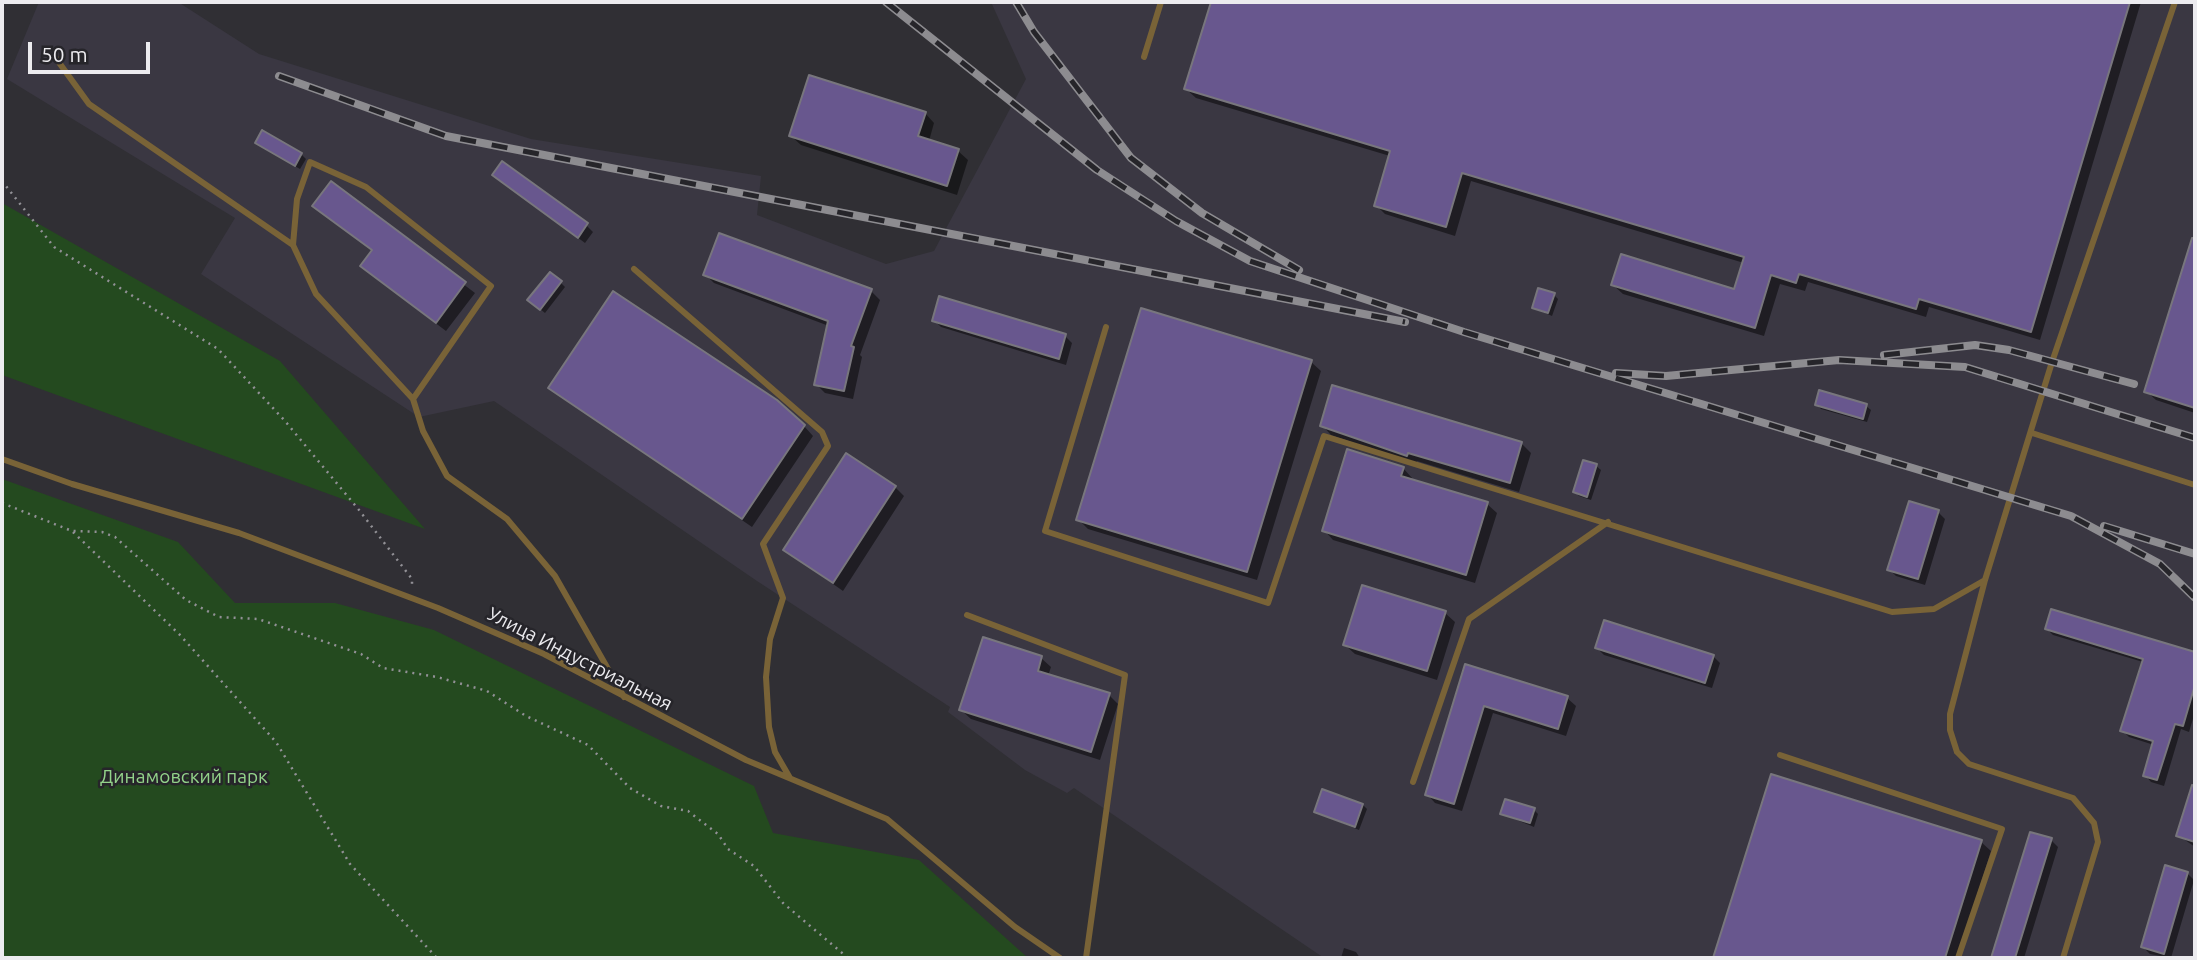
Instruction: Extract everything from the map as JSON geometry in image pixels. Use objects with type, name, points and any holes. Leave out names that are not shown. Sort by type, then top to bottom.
[{"type":"lane","points":[[1144,57],[1161,2]]},
{"type":"lane","points":[[2063,958],[2098,842],[2094,822],[2073,798],[1969,764],[1957,752],[1950,730],[1950,714],[1985,580],[2052,362],[2175,2]]},
{"type":"lane","points":[[55,57],[89,104],[293,245],[316,294],[413,399],[423,431],[447,476],[507,519],[555,576],[625,699]]},
{"type":"lane","points":[[293,245],[298,199],[310,162],[366,187],[491,286],[413,399]]},
{"type":"lane","points":[[634,269],[822,432],[828,446],[763,544],[783,598],[770,639],[766,677],[769,727],[775,751],[791,779]]},
{"type":"lane","points":[[1107,327],[1045,531],[1268,603],[1324,436],[1892,612],[1934,609],[1985,580]]},
{"type":"lane","points":[[2032,433],[2195,485]]},
{"type":"lane","name":"Улица Индустриальная","points":[[2,460],[72,484],[239,533],[411,598],[544,654],[625,699],[746,760],[887,819],[1015,927],[1060,958]]},
{"type":"lane","points":[[1413,782],[1468,619],[1608,522]]},
{"type":"lane","points":[[967,615],[1125,675],[1086,958]]},
{"type":"lane","points":[[1780,755],[2002,830],[1958,958]]},
{"type":"path","points":[[2,181],[54,247],[218,349],[285,421],[412,579],[411,598]]},
{"type":"path","points":[[2,503],[72,531],[102,532],[115,537],[187,600],[219,617],[258,619],[361,654],[383,668],[437,677],[487,691],[526,716],[587,745],[630,788],[661,806],[688,811],[718,834],[728,849],[754,866],[783,903],[848,958]]},
{"type":"path","points":[[72,531],[180,635],[275,742],[350,864],[437,958]]},
{"type":"shaded area","points":[[39,2],[178,2],[259,54],[531,139],[761,176],[757,215],[886,264],[934,251],[1026,79],[991,2],[2195,2],[2195,958],[1324,958],[1074,788],[1067,793],[1025,770],[948,712],[950,707],[757,581],[494,401],[419,417],[201,274],[235,218],[7,79]]},
{"type":"green space","points":[[2,203],[280,361],[425,529],[2,375]]},
{"type":"green space","name":"Динамовский парк","points":[[2,479],[178,542],[235,603],[335,603],[434,630],[754,786],[773,833],[919,860],[1028,958],[2,958]]},
{"type":"building","points":[[1211,2],[2130,2],[2031,332],[1919,299],[1916,309],[1799,274],[1796,283],[1771,275],[1755,328],[1611,285],[1621,254],[1734,289],[1744,257],[1462,173],[1446,227],[1374,206],[1390,151],[1184,89]]},
{"type":"building","points":[[809,75],[926,112],[918,136],[959,149],[947,186],[789,136]]},
{"type":"building","points":[[262,130],[302,153],[295,166],[255,143]]},
{"type":"building","points":[[502,161],[588,223],[578,238],[492,175]]},
{"type":"building","points":[[331,181],[466,282],[436,323],[360,266],[372,250],[312,206]]},
{"type":"building","points":[[719,233],[872,289],[851,346],[854,347],[844,391],[814,385],[828,321],[703,275]]},
{"type":"building","points":[[2192,238],[2195,238],[2195,408],[2144,392]]},
{"type":"building","points":[[550,272],[562,281],[540,310],[527,300]]},
{"type":"building","points":[[1538,288],[1555,293],[1548,313],[1532,308]]},
{"type":"building","points":[[613,291],[777,400],[805,425],[742,519],[548,388]]},
{"type":"building","points":[[939,296],[1066,334],[1059,359],[932,321]]},
{"type":"building","points":[[1141,308],[1312,360],[1247,572],[1076,520]]},
{"type":"building","points":[[1332,385],[1522,442],[1510,483],[1408,453],[1407,456],[1320,426]]},
{"type":"building","points":[[1819,390],[1867,404],[1863,419],[1815,405]]},
{"type":"building","points":[[1347,449],[1404,467],[1401,476],[1488,502],[1466,575],[1322,531]]},
{"type":"building","points":[[846,453],[896,486],[833,583],[783,550]]},
{"type":"building","points":[[1583,460],[1597,464],[1587,497],[1573,492]]},
{"type":"building","points":[[1909,501],[1939,510],[1918,579],[1887,570]]},
{"type":"building","points":[[1362,585],[1446,611],[1427,671],[1343,645]]},
{"type":"building","points":[[2051,609],[2195,652],[2195,685],[2183,726],[2175,724],[2157,780],[2143,776],[2153,741],[2120,731],[2143,659],[2045,629]]},
{"type":"building","points":[[1604,620],[1714,655],[1705,683],[1595,648]]},
{"type":"building","points":[[983,637],[1042,656],[1038,671],[1110,693],[1091,752],[959,710]]},
{"type":"building","points":[[1465,664],[1568,696],[1558,729],[1484,706],[1454,804],[1425,795]]},
{"type":"building","points":[[1771,774],[1982,840],[1945,958],[1713,958]]},
{"type":"building","points":[[2192,785],[2195,786],[2195,842],[2176,836]]},
{"type":"building","points":[[1322,789],[1363,804],[1355,827],[1314,812]]},
{"type":"building","points":[[1505,799],[1535,808],[1530,823],[1500,814]]},
{"type":"building","points":[[2030,832],[2052,838],[2015,958],[1991,958]]},
{"type":"building","points":[[2165,865],[2188,872],[2164,954],[2141,947]]},
{"type":"railway","points":[[886,2],[1097,170],[1176,221],[1250,261],[1464,332],[2071,516],[2160,564],[2195,598]]},
{"type":"railway","points":[[1016,2],[1034,32],[1131,158],[1202,213],[1299,270]]},
{"type":"railway","points":[[279,76],[446,136],[1405,322]]},
{"type":"railway","points":[[1884,355],[1975,345],[2009,350],[2134,384]]},
{"type":"railway","points":[[1616,373],[1666,376],[1839,360],[1965,367],[2195,438]]},
{"type":"railway","points":[[2104,526],[2195,554]]}]
